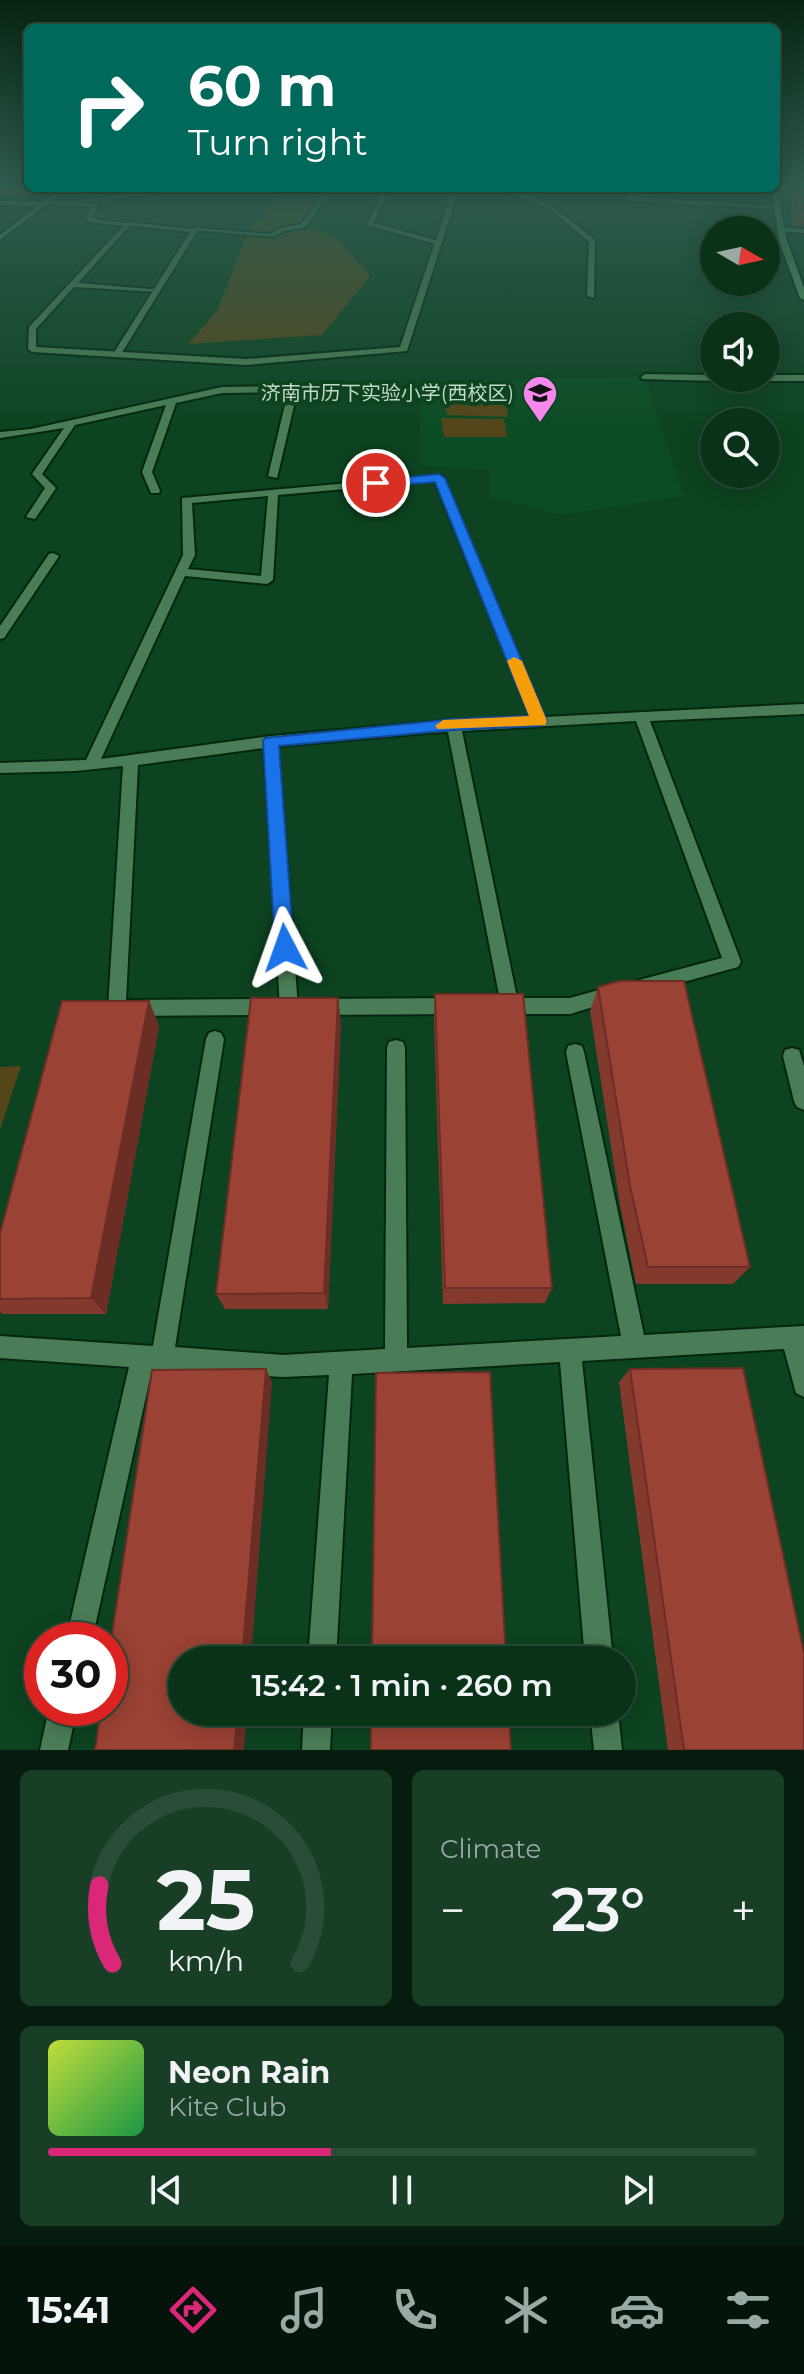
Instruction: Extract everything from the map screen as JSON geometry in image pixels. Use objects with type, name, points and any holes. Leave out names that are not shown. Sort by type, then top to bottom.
[{"type":"street","points":[[88,268],[32,329],[32,349],[246,362],[404,349],[431,268]]},
{"type":"street","points":[[117,354],[171,268]]},
{"type":"street","points":[[591,296],[592,268]]},
{"type":"street","points":[[801,281],[804,298]]},
{"type":"street","points":[[72,285],[157,290]]},
{"type":"street","points":[[645,377],[700,378]]},
{"type":"street","points":[[780,378],[804,378]]},
{"type":"street","points":[[0,435],[72,423],[222,390],[293,389],[273,476]]},
{"type":"street","points":[[155,491],[147,472],[172,401]]},
{"type":"street","points":[[31,517],[51,488],[37,474],[72,423]]},
{"type":"street","points":[[91,764],[189,555],[186,500],[439,478],[539,721]]},
{"type":"street","points":[[181,572],[267,580],[273,495]]},
{"type":"street","points":[[0,635],[53,556]]},
{"type":"street","points":[[0,768],[45,769],[271,741],[454,725],[804,709]]},
{"type":"street","points":[[131,759],[117,1008],[570,1006],[732,962],[641,716]]},
{"type":"street","points":[[454,725],[495,1006]]},
{"type":"street","points":[[271,741],[289,1007]]},
{"type":"street","points":[[84,1622],[152,1358],[215,1039]]},
{"type":"street","points":[[396,1048],[396,1360]]},
{"type":"street","points":[[575,1052],[635,1347]]},
{"type":"street","points":[[792,1056],[804,1101]]},
{"type":"street","points":[[0,1347],[283,1366],[798,1337],[804,1385]]},
{"type":"street","points":[[570,1350],[598,1646]]},
{"type":"street","points":[[323,1646],[341,1363]]},
{"type":"street","points":[[54,1750],[59,1726]]},
{"type":"street","points":[[316,1750],[317,1726]]},
{"type":"street","points":[[605,1726],[608,1750]]},
{"type":"shaded area","points":[[234,268],[363,268],[370,276],[322,335],[188,344],[217,311]]},
{"type":"shaded area","name":"济南市历下实验小学(西校区)","points":[[645,377],[683,496],[561,515],[490,496],[490,470],[419,466],[422,382]]},
{"type":"shaded area","points":[[443,398],[506,399],[508,417],[447,415]]},
{"type":"shaded area","points":[[441,418],[504,419],[507,437],[444,437]]},
{"type":"shaded area","points":[[21,1066],[0,1130],[0,1067]]},
{"type":"building","points":[[619,981],[684,981],[750,1267],[648,1267],[630,1186],[598,987]]},
{"type":"building","points":[[435,994],[523,994],[552,1288],[445,1288]]},
{"type":"building","points":[[251,998],[338,998],[324,1293],[216,1294]]},
{"type":"building","points":[[62,1001],[149,1001],[91,1298],[0,1299],[0,1233]]},
{"type":"building","points":[[743,1368],[804,1653],[804,1750],[684,1750],[630,1369]]},
{"type":"building","points":[[266,1369],[243,1646],[168,1646],[168,1726],[237,1726],[234,1750],[95,1750],[98,1726],[128,1726],[128,1622],[114,1622],[152,1370]]},
{"type":"building","points":[[490,1372],[505,1646],[372,1646],[376,1373]]},
{"type":"building","points":[[371,1726],[510,1726],[511,1750],[371,1750]]},
{"type":"slow traffic","points":[[443,726],[539,721],[514,661]]},
{"type":"place","name":"济南市历下实验小学(西校区)","points":[[540,424]]},
{"type":"route","points":[[285,948],[271,741],[539,721],[439,478],[376,483]]}]
